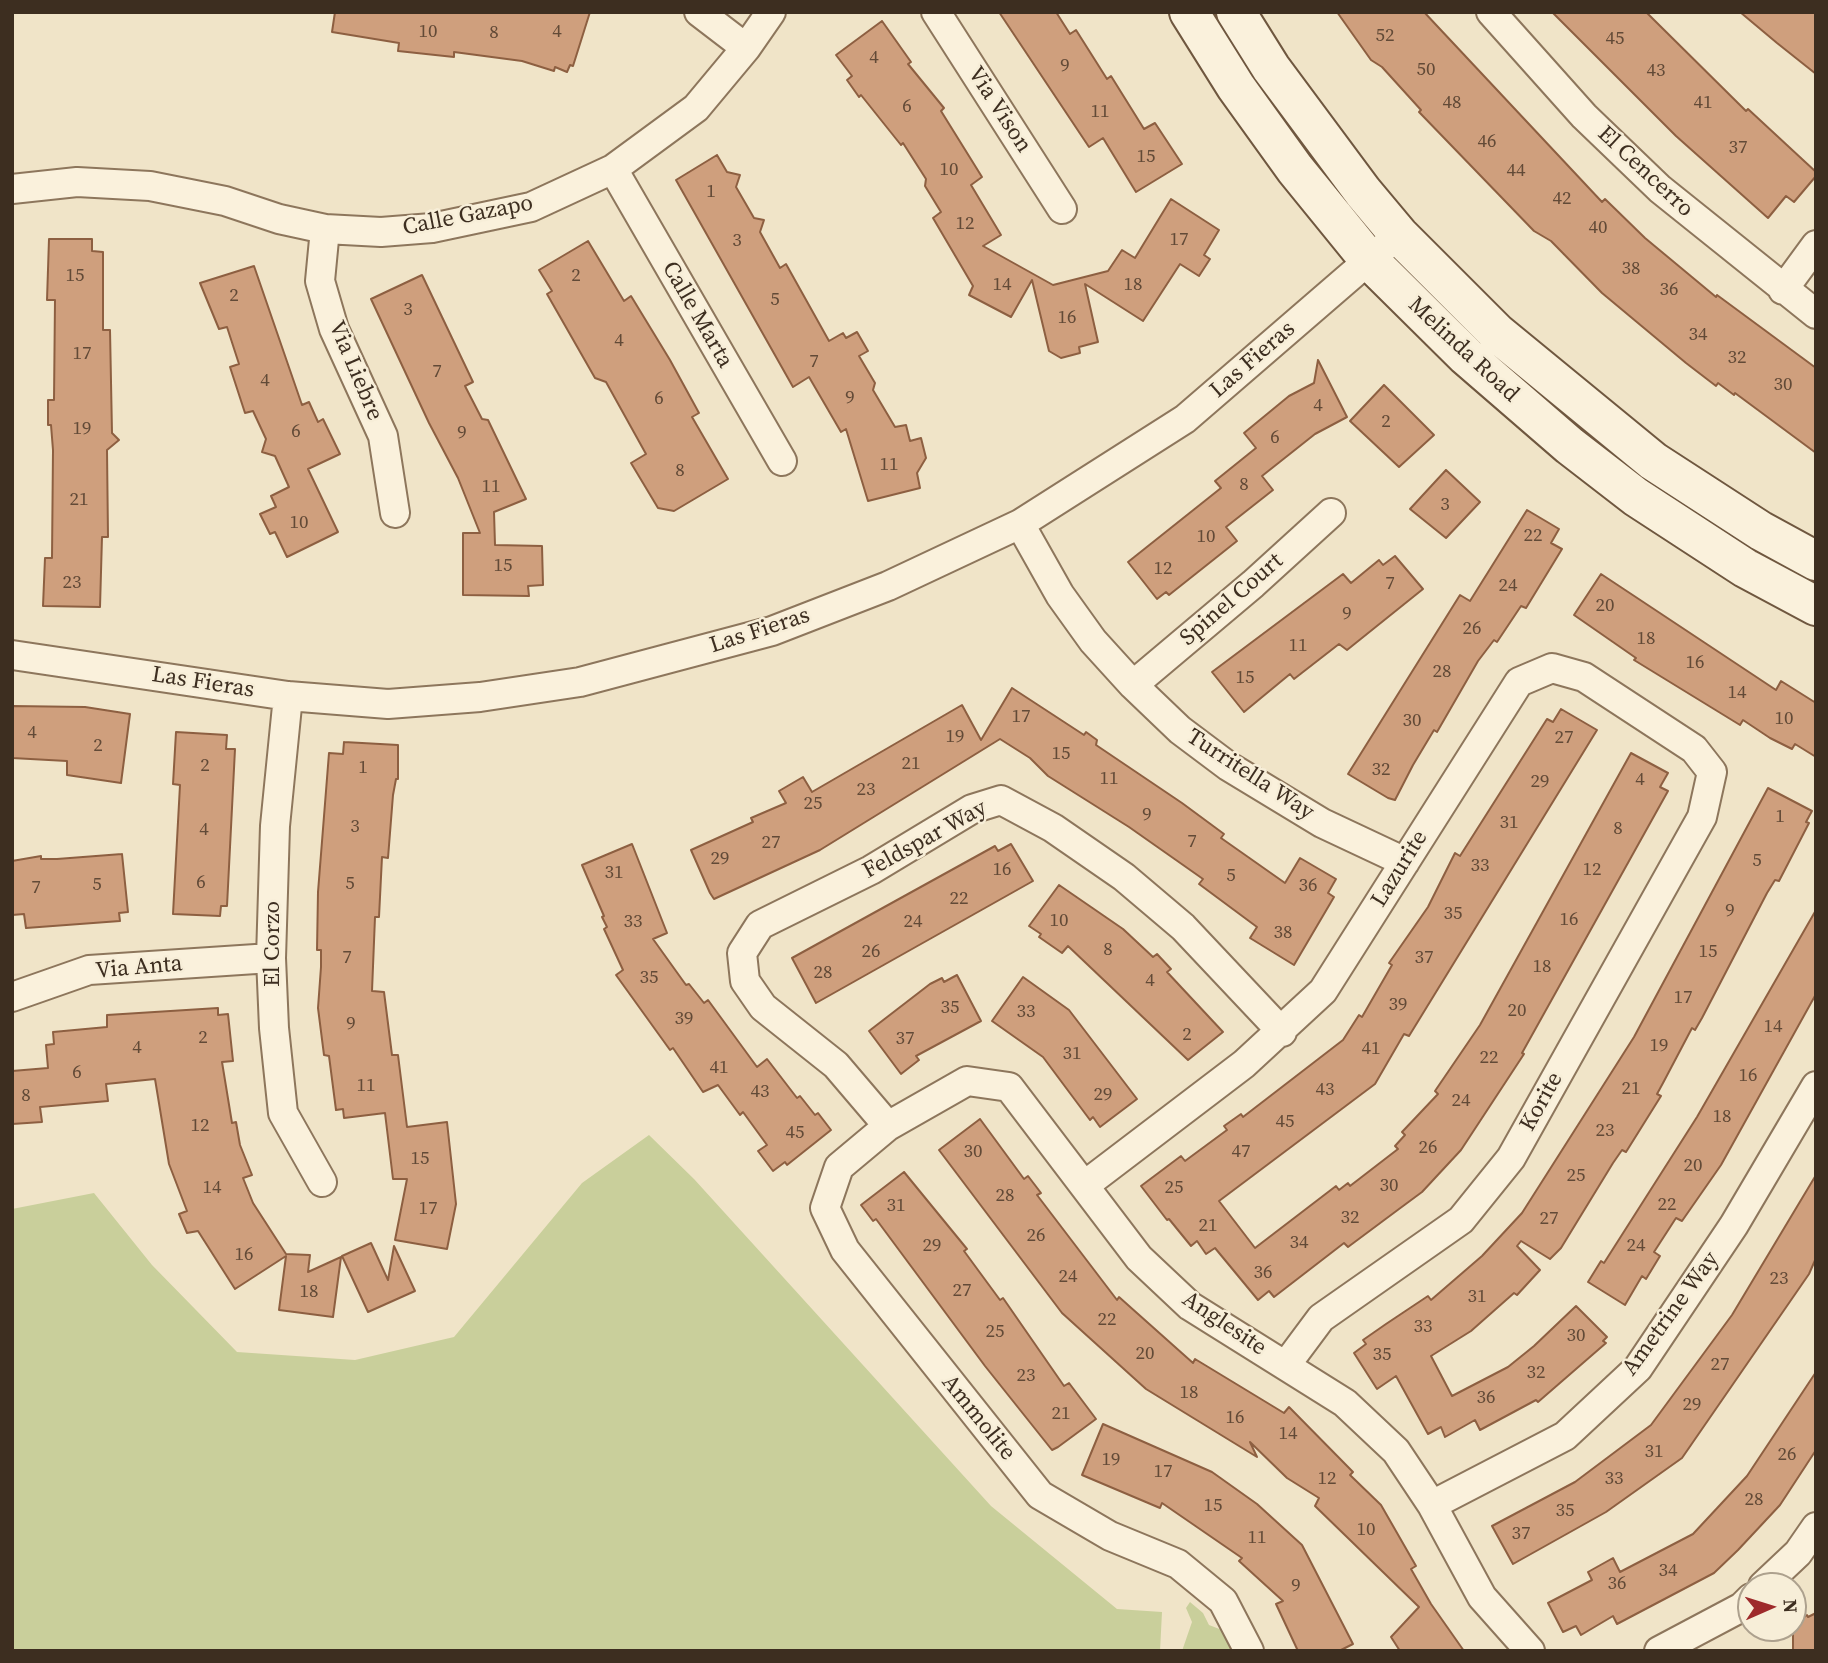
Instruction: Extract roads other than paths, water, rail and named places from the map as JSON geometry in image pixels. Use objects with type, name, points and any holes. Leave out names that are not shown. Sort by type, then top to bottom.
[{"type":"main road","name":"Melinda Road","points":[[1189,12],[1265,128],[1369,260],[1466,356],[1581,455],[1687,531],[1816,606]]},
{"type":"main road","name":"Melinda Road","points":[[1236,12],[1331,151],[1399,235],[1497,333],[1618,435],[1692,487],[1816,561]]},
{"type":"street","points":[[699,12],[746,48]]},
{"type":"street","name":"Calle Gazapo","points":[[12,189],[77,182],[150,186],[225,201],[279,219],[325,229],[381,232],[432,228],[531,207],[612,169],[696,108],[746,48],[771,12]]},
{"type":"street","name":"Via Vison","points":[[936,12],[1062,209]]},
{"type":"street","name":"El Cencerro","points":[[1492,12],[1584,116],[1660,190],[1816,314]]},
{"type":"street","name":"Calle Marta","points":[[612,169],[782,461]]},
{"type":"street","name":"Via Liebre","points":[[325,229],[320,281],[334,329],[383,436],[395,513]]},
{"type":"street","name":"Las Fieras","points":[[12,655],[288,696],[388,704],[480,697],[580,682],[772,631],[888,586],[1020,524],[1185,419],[1399,235]]},
{"type":"street","points":[[1783,290],[1816,244]]},
{"type":"street","name":"Spinel Court","points":[[1133,685],[1253,584],[1331,513]]},
{"type":"street","name":"Turritella Way","points":[[1020,524],[1060,595],[1133,685],[1180,730],[1228,766],[1322,823],[1405,862]]},
{"type":"street","name":"Lazurite","points":[[1085,1185],[1282,1032],[1323,991],[1519,682],[1552,668],[1584,677],[1694,749],[1712,772]]},
{"type":"street","name":"El Corzo","points":[[288,696],[275,826],[271,957],[274,1028],[283,1113],[322,1182]]},
{"type":"street","name":"Korite","points":[[1286,1365],[1321,1318],[1461,1220],[1511,1158],[1702,817],[1712,772]]},
{"type":"street","name":"Feldspar Way","points":[[888,1126],[836,1065],[762,1007],[744,981],[742,953],[760,925],[871,870],[972,809],[1001,800],[1053,828],[1124,877],[1183,927],[1282,1032]]},
{"type":"street","name":"Via Anta","points":[[12,997],[89,971],[271,957]]},
{"type":"street","name":"Anglesite","points":[[888,1126],[967,1081],[1009,1087],[1139,1258],[1191,1306],[1345,1403],[1396,1451],[1432,1505],[1482,1597],[1530,1651]]},
{"type":"street","name":"Ametrine Way","points":[[1432,1505],[1565,1436],[1639,1368],[1734,1225],[1816,1086]]},
{"type":"street","name":"Ammolite","points":[[888,1126],[839,1167],[828,1198],[825,1208],[845,1250],[1040,1495],[1110,1536],[1178,1564],[1223,1601],[1249,1651]]},
{"type":"street","points":[[1778,1572],[1798,1553],[1816,1527]]},
{"type":"street","points":[[1675,1647],[1737,1609]]}]
